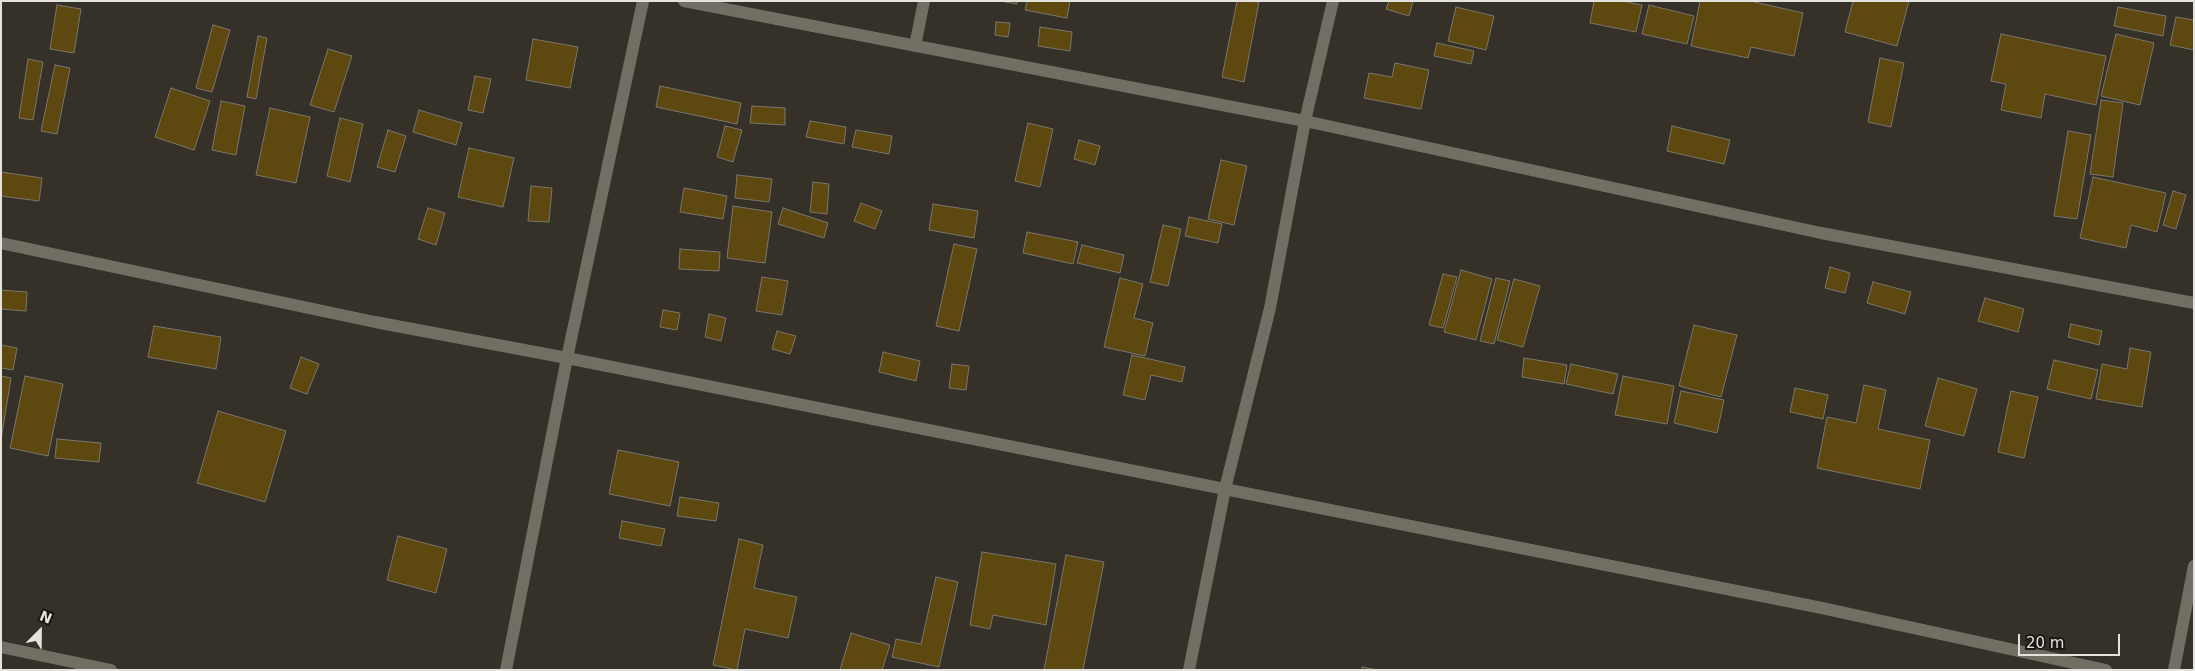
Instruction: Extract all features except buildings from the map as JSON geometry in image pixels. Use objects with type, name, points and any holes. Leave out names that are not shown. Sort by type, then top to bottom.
[{"type":"street","points":[[506,670],[567,358],[643,1]]},
{"type":"street","points":[[684,1],[1306,121],[1821,233],[2194,303]]},
{"type":"street","points":[[915,46],[924,1]]},
{"type":"street","points":[[1189,670],[1225,489],[1270,308],[1306,121],[1333,1]]},
{"type":"street","points":[[1,243],[376,322],[567,358],[1822,608],[2106,670]]},
{"type":"street","points":[[2174,670],[2194,566]]},
{"type":"street","points":[[1,647],[111,670]]}]
